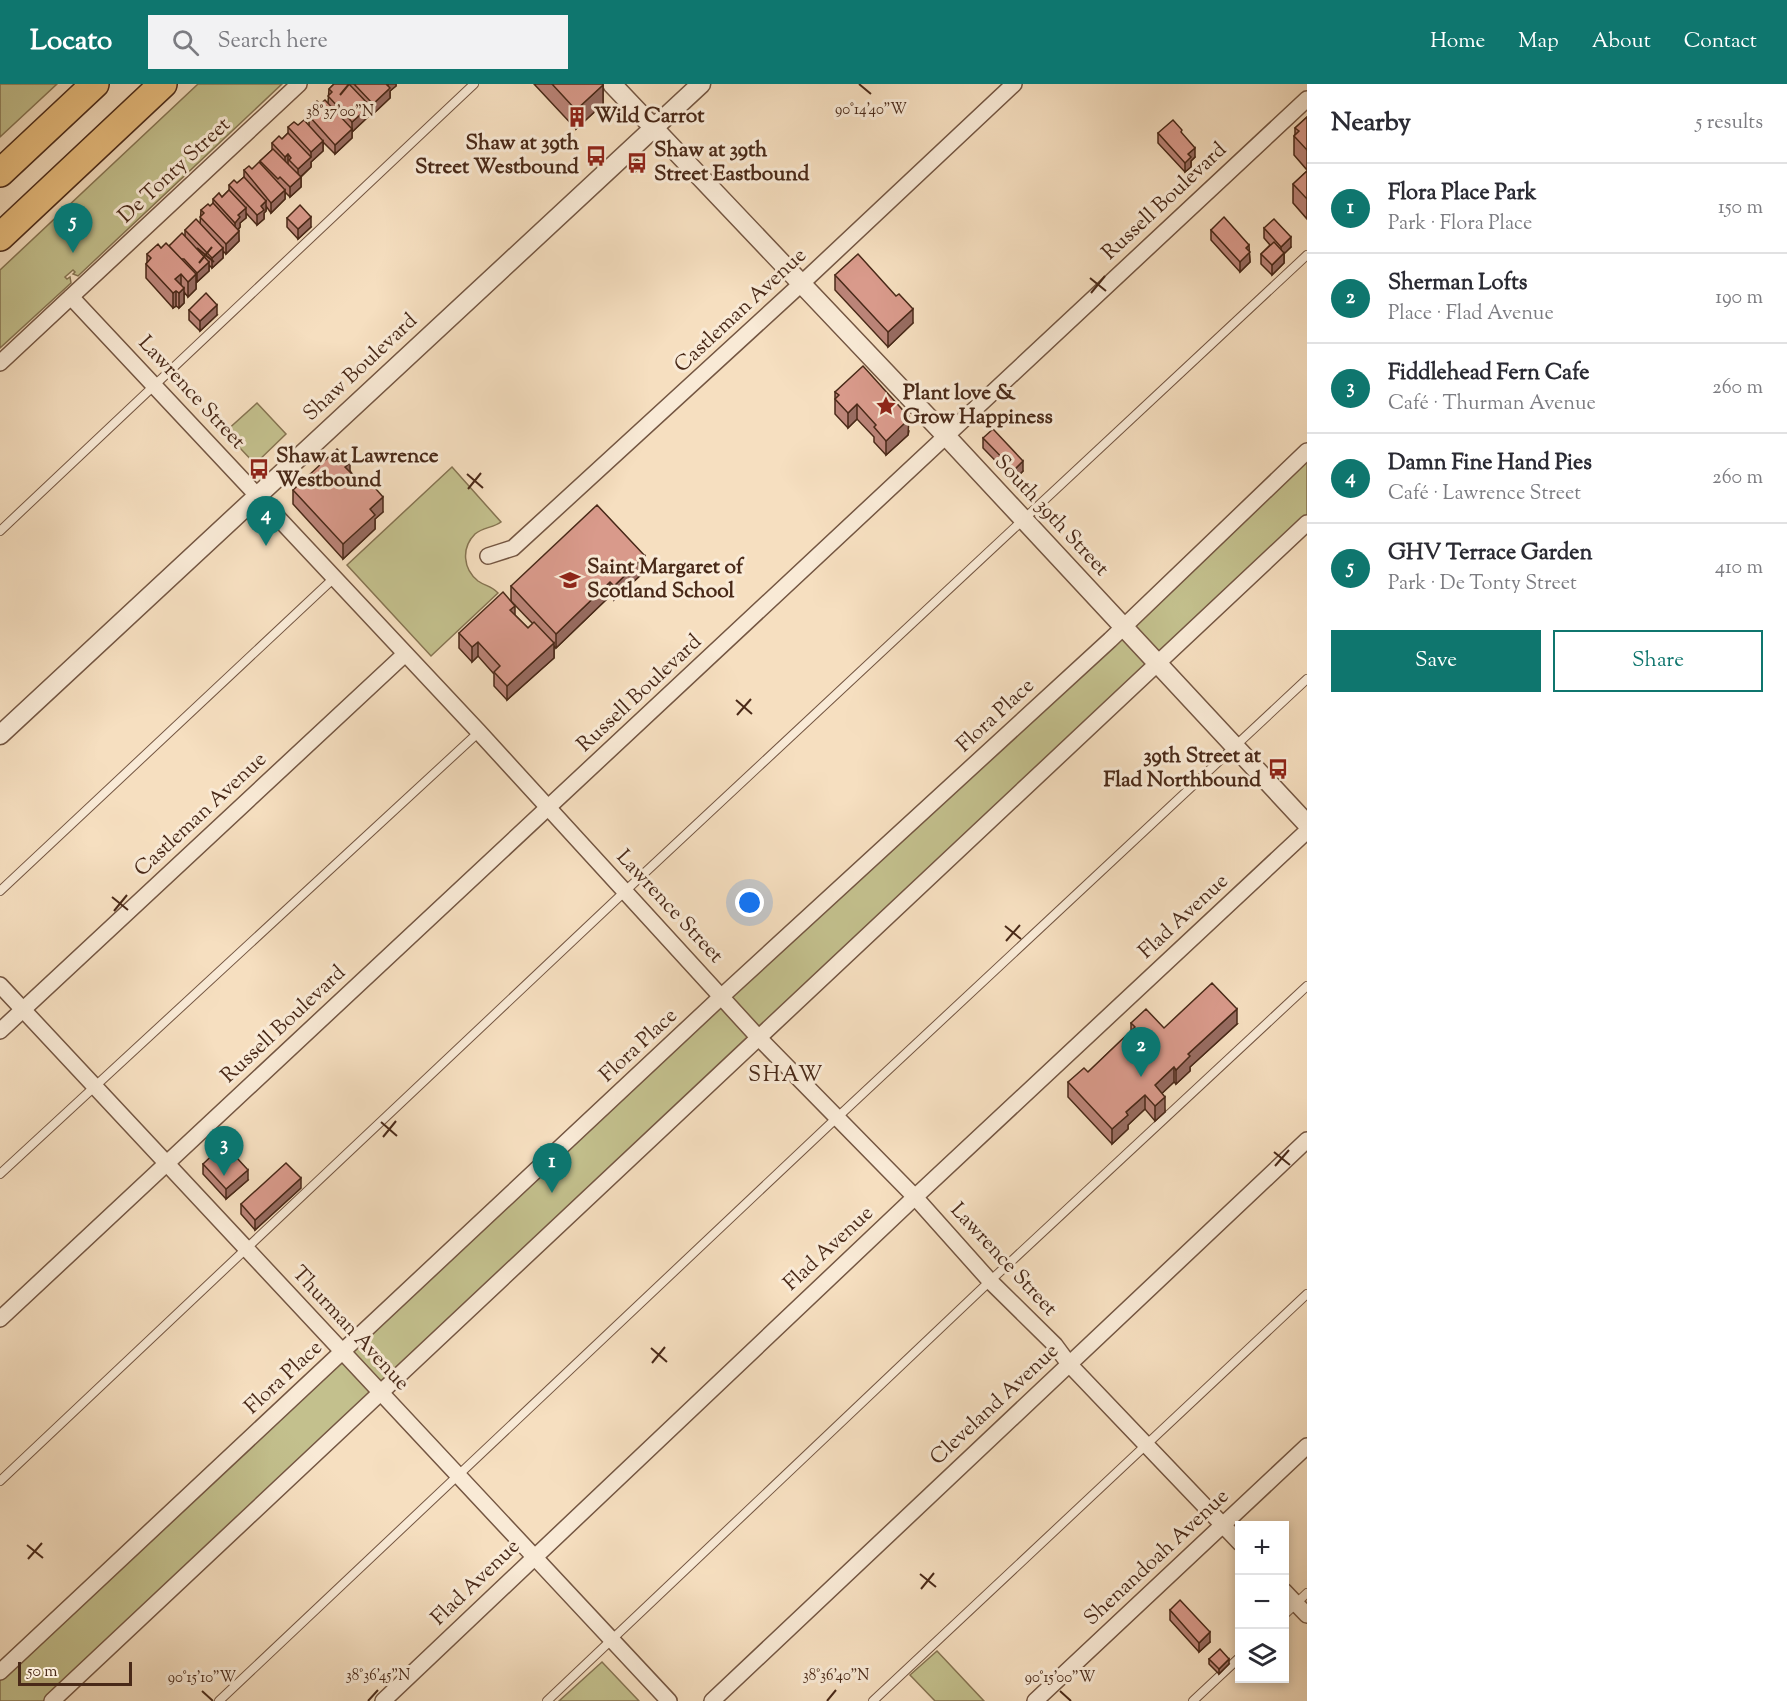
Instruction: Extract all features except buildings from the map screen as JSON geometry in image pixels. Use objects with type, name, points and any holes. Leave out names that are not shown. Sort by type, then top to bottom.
[{"type":"highway","points":[[0,173],[94,84]]},
{"type":"highway","points":[[0,237],[163,84]]},
{"type":"street","name":"De Tonty Street","points":[[0,363],[299,84]]},
{"type":"street","name":"South 39th Street","points":[[612,84],[946,436],[1307,824]]},
{"type":"street","name":"Shaw Boulevard","points":[[0,735],[701,84]]},
{"type":"street","name":"Castleman Avenue","points":[[488,556],[513,548],[801,284],[1014,84]]},
{"type":"street","name":"Russell Boulevard","points":[[0,1319],[1307,99]]},
{"type":"street","name":"Lawrence Street","points":[[71,297],[479,732],[759,1037],[836,1119],[915,1197],[990,1281],[1055,1345],[1069,1364],[1235,1538]]},
{"type":"street","name":"Flora Place","points":[[0,1672],[722,996],[1124,627],[1307,451]]},
{"type":"street","points":[[52,1701],[1307,523]]},
{"type":"street","name":"Castleman Avenue","points":[[0,1031],[405,654]]},
{"type":"street","name":"Flad Avenue","points":[[382,1701],[915,1197],[1307,831]]},
{"type":"street","name":"Thurman Avenue","points":[[0,985],[669,1701]]},
{"type":"street","name":"Cleveland Avenue","points":[[712,1701],[1307,1140]]},
{"type":"street","name":"Shenandoah Avenue","points":[[1035,1701],[1307,1446]]},
{"type":"street","points":[[1289,1594],[1303,1604]]},
{"type":"lane","points":[[0,531],[474,84]]},
{"type":"lane","points":[[0,1481],[626,891],[1307,255]]},
{"type":"lane","points":[[0,891],[334,578]]},
{"type":"lane","points":[[219,1701],[1307,679]]},
{"type":"lane","points":[[0,1174],[479,732]]},
{"type":"lane","points":[[547,1701],[990,1281],[1307,986]]},
{"type":"lane","points":[[873,1701],[1307,1294]]},
{"type":"lane","points":[[1289,1611],[1303,1604]]},
{"type":"lane","points":[[1193,1701],[1235,1661]]},
{"type":"shaded area","points":[[0,84],[57,84],[0,137]]},
{"type":"shaded area","points":[[198,84],[282,84],[78,276],[73,274],[75,272],[73,270],[65,277],[67,279],[70,277],[71,283],[0,348],[0,270]]},
{"type":"shaded area","points":[[257,403],[286,434],[255,464],[225,432]]},
{"type":"shaded area","points":[[1307,451],[1307,523],[52,1701],[0,1701],[0,1672]]},
{"type":"shaded area","points":[[452,467],[501,522],[475,534],[466,552],[469,571],[478,581],[498,593],[431,656],[347,565]]},
{"type":"shaded area","points":[[937,1651],[984,1701],[935,1701],[910,1675]]},
{"type":"shaded area","points":[[602,1662],[639,1701],[559,1701]]},
{"type":"place","name":"Wild Carrot","points":[[577,117]]},
{"type":"place","name":"Shaw at 39th Street Westbound","points":[[596,156]]},
{"type":"place","name":"Shaw at 39th Street Eastbound","points":[[637,163]]},
{"type":"place","name":"GHV Terrace Garden","points":[[73,253]]},
{"type":"place","name":"Plant love & Grow Happiness","points":[[886,406]]},
{"type":"place","name":"Shaw at Lawrence Westbound","points":[[259,469]]},
{"type":"place","name":"Damn Fine Hand Pies","points":[[266,546]]},
{"type":"place","name":"Saint Margaret of Scotland School","points":[[570,580]]},
{"type":"place","name":"39th Street at Flad Northbound","points":[[1278,769]]},
{"type":"place","name":"Sherman Lofts","points":[[1141,1077]]},
{"type":"place","name":"Fiddlehead Fern Cafe","points":[[224,1176]]},
{"type":"place","name":"Flora Place Park","points":[[552,1193]]},
{"type":"district","name":"SHAW","points":[[786,1076]]}]
